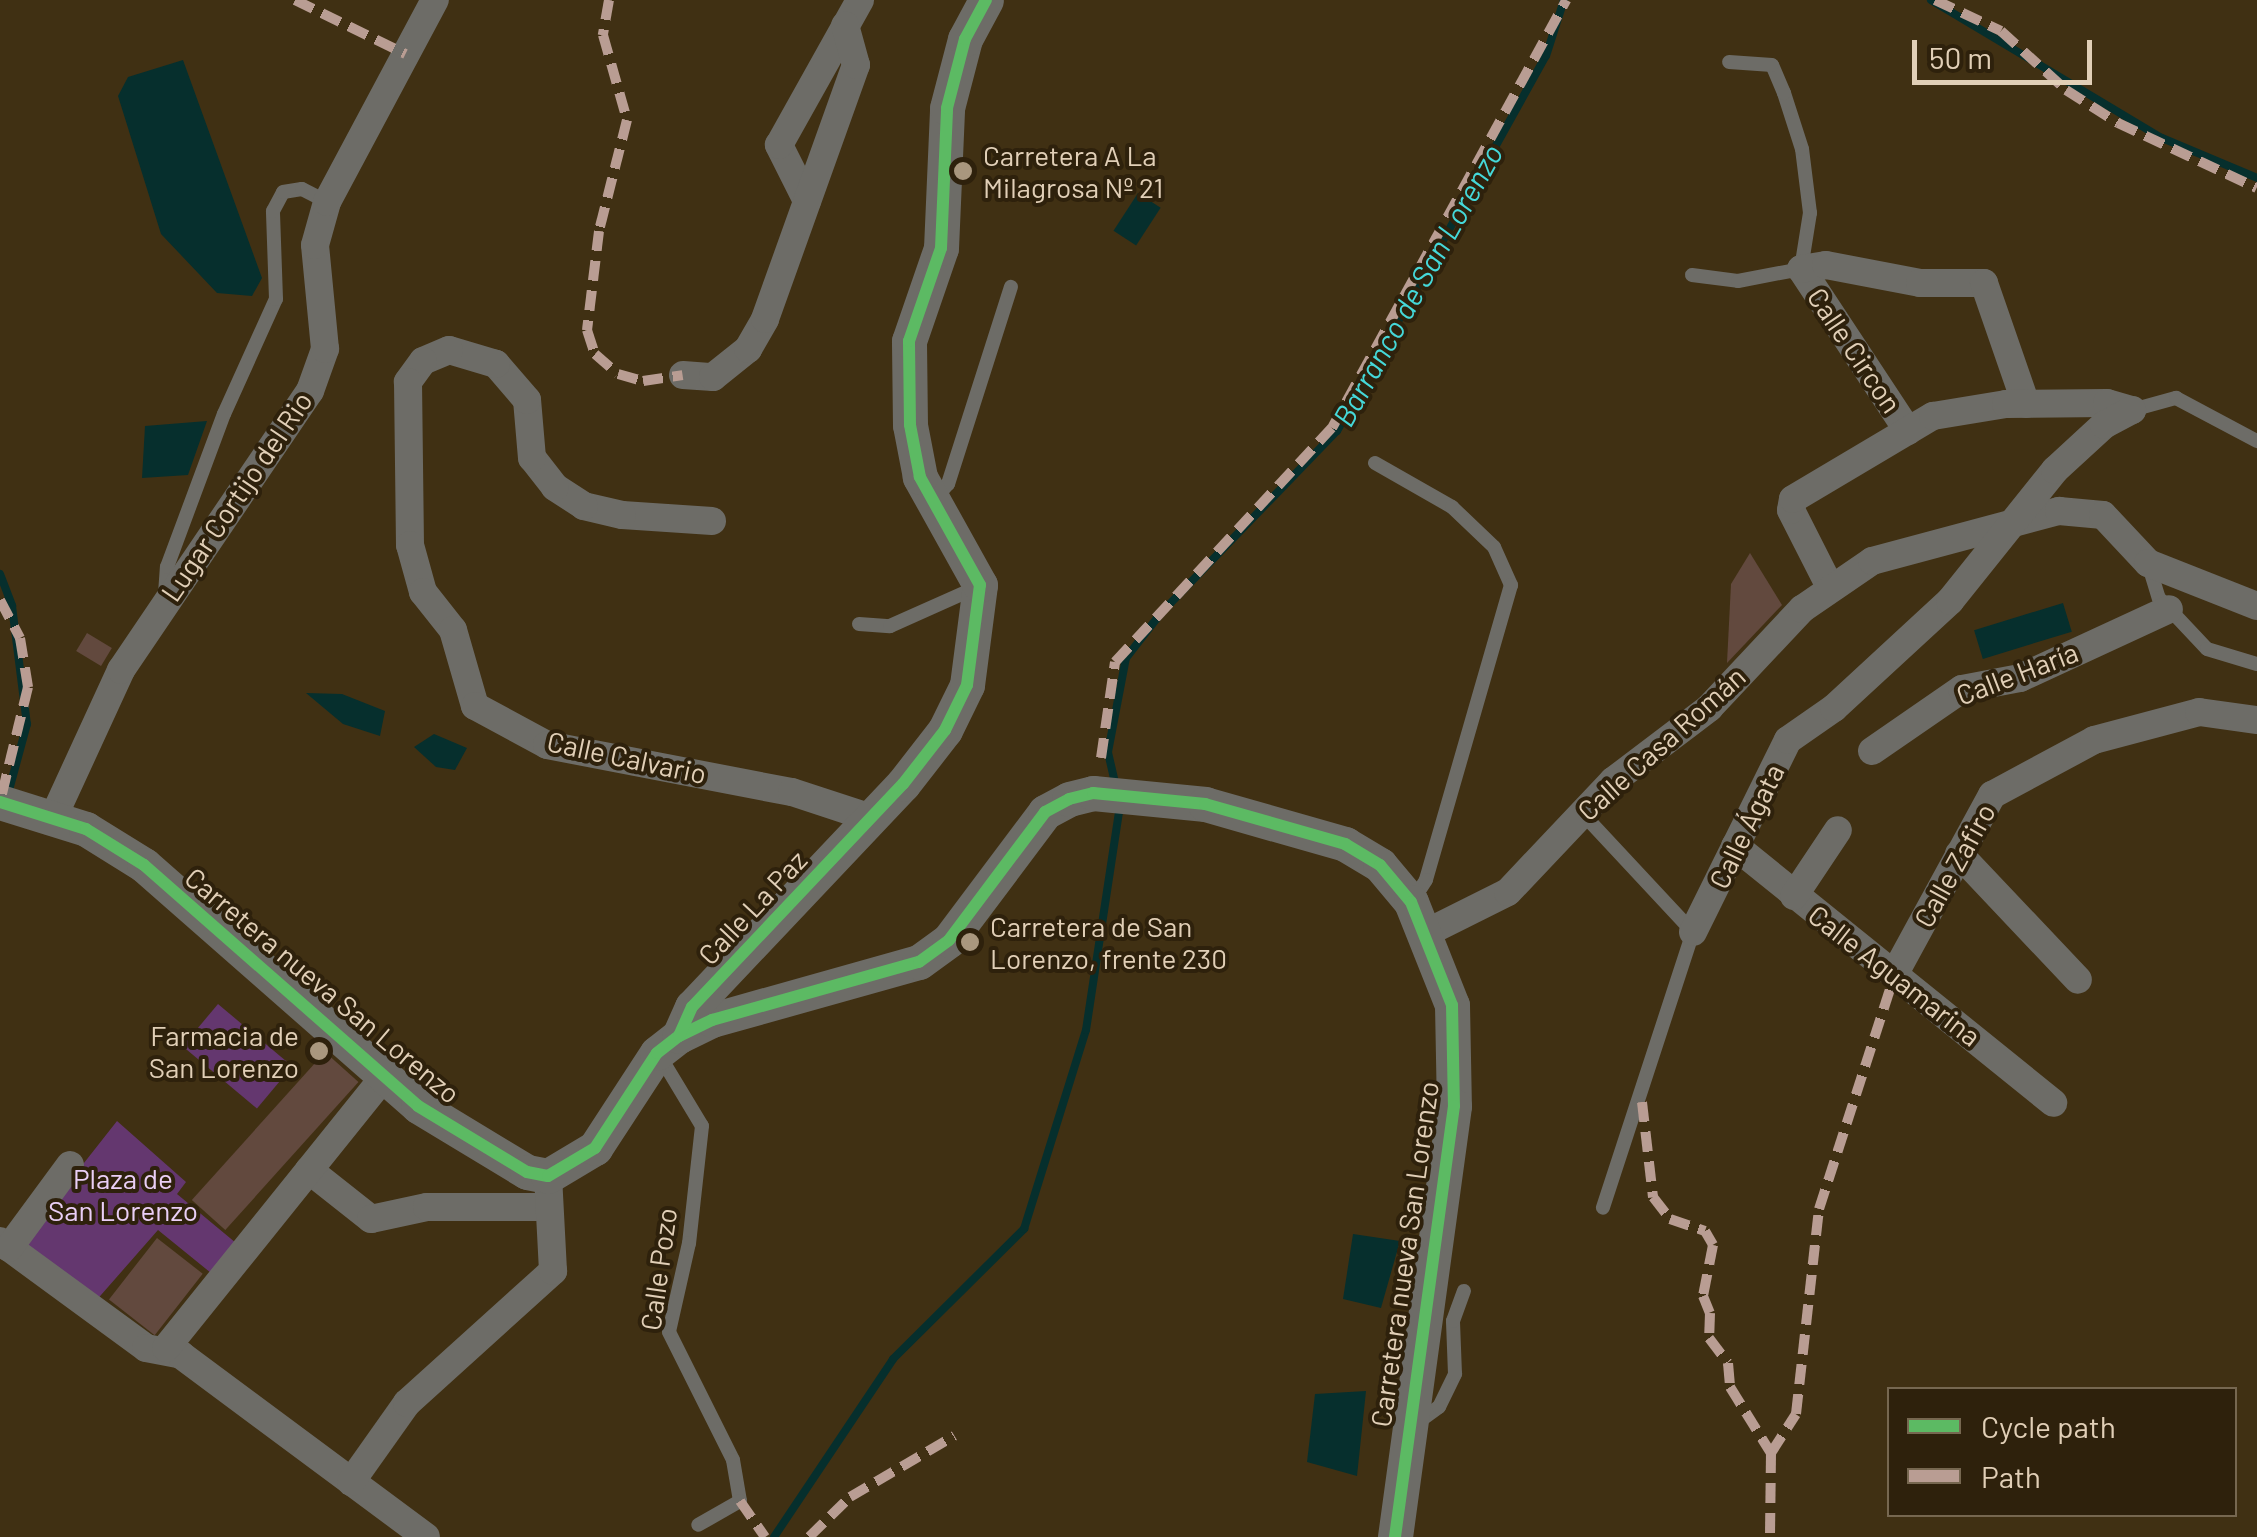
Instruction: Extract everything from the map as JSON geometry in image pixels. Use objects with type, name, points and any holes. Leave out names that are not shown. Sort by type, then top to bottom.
[{"type":"street","name":"Lugar Cortijo del Rio","points":[[53,818],[121,670],[164,600],[310,391],[325,349],[315,245],[327,202],[435,0]]},
{"type":"street","points":[[807,201],[780,146],[860,0]]},
{"type":"street","points":[[980,586],[920,477],[910,424],[910,342],[941,248],[947,108],[965,40],[986,0]]},
{"type":"street","points":[[684,375],[713,377],[748,349],[856,65],[845,25]]},
{"type":"street","points":[[1801,270],[1826,265],[1920,282],[1984,283],[2026,404]]},
{"type":"street","name":"Calle Circon","points":[[1801,270],[1908,431]]},
{"type":"street","name":"Calle Calvario","points":[[712,521],[622,515],[584,506],[555,486],[532,458],[527,400],[496,364],[449,350],[423,362],[408,382],[410,545],[423,592],[453,630],[475,706],[548,745],[792,792],[871,818]]},
{"type":"street","points":[[1830,587],[1790,510],[1793,499],[1908,431],[1967,408],[2107,403],[2132,410]]},
{"type":"street","points":[[2011,522],[2055,470],[2104,424],[2132,410]]},
{"type":"street","name":"Calle Casa Román","points":[[1420,917],[1508,892],[1582,812],[1709,708],[1830,587],[1916,545],[2059,512],[2103,515],[2148,563],[2257,606]]},
{"type":"street","name":"Calle Ágata","points":[[1693,932],[1788,740],[1834,708],[1950,600],[2011,522]]},
{"type":"street","name":"Calle La Paz","points":[[668,1044],[692,1006],[871,818],[945,730],[967,685],[980,586]]},
{"type":"street","name":"Calle Haría","points":[[1872,751],[1962,689],[2020,678],[2169,609]]},
{"type":"street","name":"Calle Zafiro","points":[[1895,973],[1992,796],[2094,740],[2198,712],[2257,720]]},
{"type":"street","name":"Carretera nueva San Lorenzo","points":[[668,1044],[712,1020],[919,962],[949,940],[1045,812],[1093,792],[1180,800],[1345,844],[1380,865],[1420,917],[1452,1005],[1454,1106],[1406,1431],[1395,1537]]},
{"type":"street","name":"Carretera nueva San Lorenzo","points":[[0,802],[86,829],[144,865],[418,1106],[548,1192]]},
{"type":"street","points":[[1794,896],[1838,830]]},
{"type":"street","name":"Calle Aguamarina","points":[[1736,846],[2054,1103]]},
{"type":"street","points":[[1959,854],[2078,980]]},
{"type":"street","points":[[310,1170],[372,1220],[427,1208],[548,1192],[594,1148],[668,1044]]},
{"type":"street","points":[[166,1348],[385,1076]]},
{"type":"street","points":[[70,1165],[5,1244],[146,1348],[166,1348],[426,1537]]},
{"type":"street","points":[[351,1482],[407,1403],[553,1270],[548,1192]]},
{"type":"lane","points":[[1692,275],[1738,281],[1801,270],[1810,212],[1802,150],[1784,94],[1772,66],[1729,62]]},
{"type":"lane","points":[[164,600],[167,566],[224,414],[276,300],[273,211],[284,192],[302,189],[327,202]]},
{"type":"lane","points":[[933,501],[948,484],[1011,288]]},
{"type":"lane","points":[[2132,410],[2176,398],[2257,440]]},
{"type":"lane","points":[[1375,462],[1452,507],[1494,547],[1512,585],[1426,880],[1420,917]]},
{"type":"lane","points":[[2148,563],[2169,609],[2208,649],[2257,664]]},
{"type":"lane","points":[[860,624],[890,626],[980,586]]},
{"type":"lane","points":[[1582,812],[1693,932]]},
{"type":"lane","name":"Calle Ágata","points":[[1604,1208],[1693,932]]},
{"type":"lane","name":"Calle Pozo","points":[[668,1044],[702,1126],[689,1243],[669,1332],[732,1460],[740,1501],[698,1525]]},
{"type":"lane","points":[[1406,1431],[1439,1407],[1454,1374],[1452,1321],[1464,1291]]},
{"type":"green space","points":[[218,1004],[292,1066],[257,1108],[183,1046]]},
{"type":"green space","name":"Plaza de San Lorenzo","points":[[117,1121],[186,1182],[177,1194],[236,1243],[211,1273],[158,1230],[94,1303],[21,1243]]},
{"type":"water","points":[[183,60],[262,278],[252,296],[217,293],[161,234],[118,96],[128,77]]},
{"type":"water","points":[[1138,193],[1161,208],[1136,245],[1113,231]]},
{"type":"water","points":[[207,421],[188,475],[142,478],[145,426]]},
{"type":"water","points":[[2063,603],[2072,632],[1983,659],[1974,630]]},
{"type":"water","points":[[306,693],[342,694],[385,711],[380,736],[343,724]]},
{"type":"water","points":[[434,734],[467,748],[455,770],[436,767],[414,747]]},
{"type":"water","points":[[1353,1234],[1400,1241],[1381,1308],[1343,1299]]},
{"type":"water","points":[[1366,1391],[1357,1476],[1307,1462],[1315,1394]]},
{"type":"building","points":[[1750,553],[1782,605],[1727,663],[1731,584]]},
{"type":"building","points":[[87,633],[112,648],[101,666],[76,651]]},
{"type":"building","points":[[325,1052],[358,1082],[225,1230],[192,1200]]},
{"type":"building","points":[[157,1238],[203,1274],[155,1335],[109,1299]]},
{"type":"waterway","name":"Barranco de San Lorenzo","points":[[1116,787],[1108,752],[1126,658],[1161,613],[1337,431],[1546,56],[1564,0]]},
{"type":"waterway","name":"Barranco de San Lorenzo","points":[[1931,0],[2162,138],[2257,178]]},
{"type":"waterway","points":[[0,574],[12,606],[27,724],[8,794]]},
{"type":"waterway","name":"Barranco de San Lorenzo","points":[[774,1537],[893,1359],[1024,1229],[1086,1030],[1120,806]]},
{"type":"marked path","points":[[295,0],[405,54]]},
{"type":"marked path","points":[[609,0],[603,35],[627,120],[599,231],[587,330],[595,354],[618,374],[643,381],[683,375]]},
{"type":"marked path","points":[[1101,758],[1115,662],[1332,428],[1566,0]]},
{"type":"marked path","points":[[1935,0],[2001,31],[2066,90],[2118,123],[2257,188]]},
{"type":"marked path","points":[[0,600],[20,638],[28,687],[0,802]]},
{"type":"marked path","points":[[1771,1453],[1796,1414],[1819,1209],[1895,973]]},
{"type":"marked path","points":[[1642,1102],[1653,1197],[1670,1219],[1705,1231],[1713,1245],[1703,1296],[1710,1313],[1709,1338],[1728,1363],[1730,1387],[1771,1453],[1770,1537]]},
{"type":"marked path","points":[[809,1537],[850,1497],[954,1436]]},
{"type":"marked path","points":[[740,1501],[765,1537]]},
{"type":"cycle path","points":[[679,1036],[692,1007],[903,784],[945,730],[967,685],[980,585],[920,477],[910,425],[909,341],[941,248],[947,108],[965,39],[986,0]]},
{"type":"cycle path","points":[[0,802],[86,829],[144,865],[418,1106],[527,1172],[548,1176],[595,1148],[657,1053],[679,1036],[712,1020],[919,962],[949,940],[1045,812],[1069,799],[1093,793],[1205,804],[1345,844],[1380,865],[1411,902],[1452,1005],[1454,1106],[1395,1537]]},
{"type":"place","name":"Carretera A La Milagrosa Nº 21","points":[[963,171]]},
{"type":"place","name":"Carretera de San Lorenzo, frente 230","points":[[970,942]]},
{"type":"place","name":"Farmacia de San Lorenzo","points":[[319,1051]]}]
